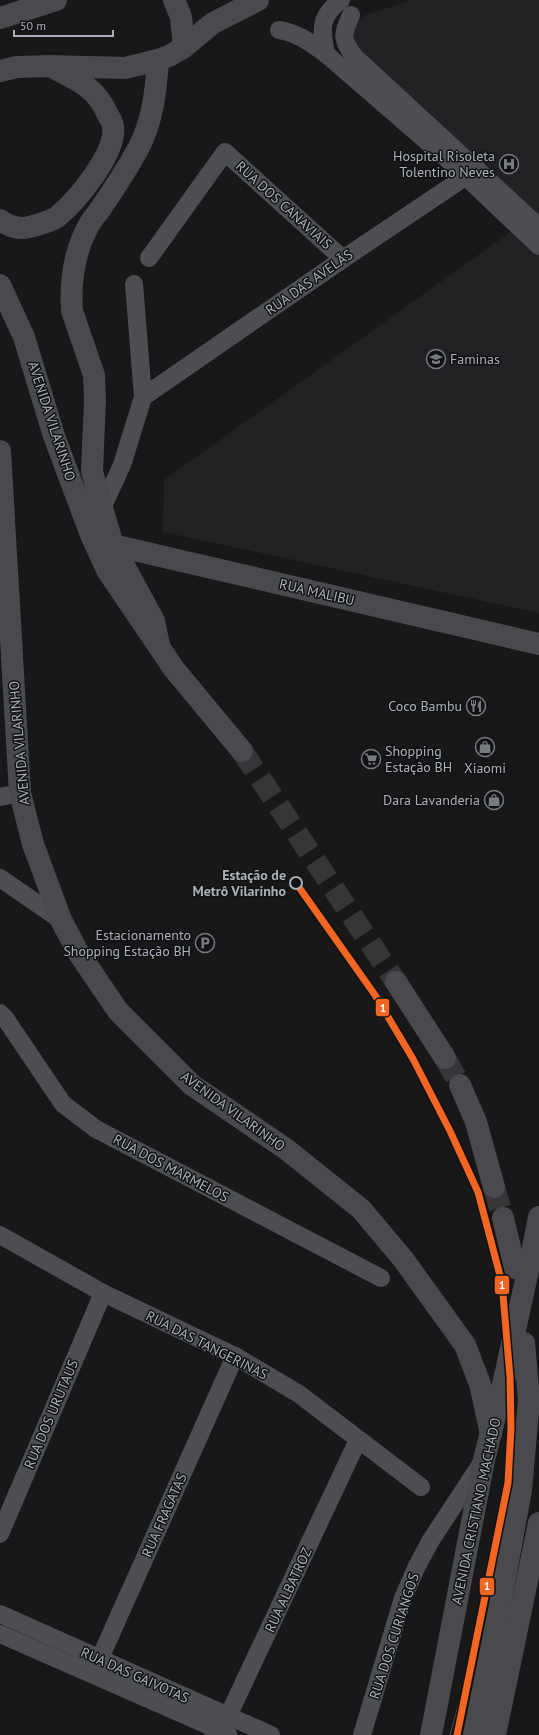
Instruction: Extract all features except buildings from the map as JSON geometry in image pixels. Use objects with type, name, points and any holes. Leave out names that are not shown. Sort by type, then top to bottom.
[{"type":"highway","points":[[0,18],[56,0]]},
{"type":"highway","points":[[174,0],[181,16],[184,47]]},
{"type":"highway","points":[[0,71],[17,67],[50,66],[125,68],[158,60],[169,56],[184,47],[213,23],[258,0]]},
{"type":"highway","points":[[158,60],[156,94],[148,126],[138,148],[90,223],[79,250],[72,274],[72,311],[94,375],[95,400],[92,470],[102,508],[104,543],[154,620],[159,645],[174,669],[242,752]]},
{"type":"highway","points":[[0,220],[11,227],[23,228],[56,217],[73,201],[90,180],[104,160],[112,144],[113,126],[102,100],[84,84],[50,66]]},
{"type":"highway","name":"AVENIDA VILARINHO","points":[[0,285],[24,337],[54,436],[104,543]]},
{"type":"highway","name":"AVENIDA VILARINHO","points":[[1,461],[10,795],[33,844],[61,920],[78,952],[118,1011],[177,1071],[192,1085],[286,1149],[361,1209],[403,1259],[465,1345],[480,1384],[490,1434]]},
{"type":"highway","name":"RUA MALIBU","points":[[104,543],[539,644]]},
{"type":"highway","points":[[396,982],[445,1058]]},
{"type":"highway","points":[[460,1085],[476,1122],[494,1187]]},
{"type":"highway","points":[[503,1218],[515,1268]]},
{"type":"highway","name":"AVENIDA CRISTIANO MACHADO","points":[[431,1735],[484,1460],[505,1376],[537,1227]]},
{"type":"highway","points":[[474,1735],[521,1490],[529,1400],[524,1343]]},
{"type":"highway","points":[[495,1735],[539,1523]]},
{"type":"street","points":[[326,54],[322,33],[324,21],[330,9],[346,7],[345,45],[355,57],[471,173],[539,246]]},
{"type":"street","points":[[279,30],[292,32],[306,39],[326,54],[446,158],[471,173],[539,227]]},
{"type":"street","name":"RUA DOS CANAVIAIS","points":[[149,258],[225,152],[343,259]]},
{"type":"street","name":"RUA DAS AVELÃS","points":[[143,397],[471,173]]},
{"type":"street","points":[[102,508],[122,465],[143,397],[134,284]]},
{"type":"street","points":[[0,878],[61,920]]},
{"type":"street","name":"RUA DOS MARMELOS","points":[[0,1013],[5,1018],[63,1104],[96,1128],[381,1278]]},
{"type":"street","name":"RUA DAS TANGERINAS","points":[[0,1235],[103,1293],[235,1356],[299,1394],[421,1487]]},
{"type":"street","name":"RUA DOS URUTAUS","points":[[0,1534],[103,1293]]},
{"type":"street","name":"RUA FRAGATAS","points":[[96,1666],[235,1356]]},
{"type":"street","name":"RUA ALBATROZ","points":[[223,1729],[358,1440]]},
{"type":"street","name":"RUA DOS CURIANGOS","points":[[362,1735],[403,1598],[416,1568],[431,1540],[484,1460]]},
{"type":"street","name":"RUA DAS GAIVOTAS","points":[[0,1614],[96,1666],[223,1729],[271,1735]]},
{"type":"street","name":"RUA DAS GAIVOTAS","points":[[0,1634],[96,1666]]},
{"type":"shaded area","name":"Hospital Risoleta Tolentino Neves","points":[[412,0],[539,0],[539,219],[357,56],[351,30],[359,19],[363,16]]},
{"type":"shaded area","name":"Faminas","points":[[513,230],[539,253],[539,613],[163,532],[164,480]]},
{"type":"tunnel","points":[[242,751],[396,982]]},
{"type":"tunnel","points":[[445,1058],[460,1085]]},
{"type":"tunnel","points":[[494,1187],[503,1218]]},
{"type":"tram line","points":[[450,1735],[474,1649]]},
{"type":"transit line","name":"1","points":[[296,883],[375,995],[413,1059],[450,1131],[478,1192],[502,1283],[510,1377],[511,1428],[508,1483],[457,1735]]},
{"type":"place","name":"Hospital Risoleta Tolentino Neves","points":[[509,164]]},
{"type":"place","name":"Faminas","points":[[436,359]]},
{"type":"place","name":"Coco Bambu","points":[[476,706]]},
{"type":"place","name":"Xiaomi","points":[[485,747]]},
{"type":"place","name":"Shopping Estação BH","points":[[371,759]]},
{"type":"place","name":"Dara Lavanderia","points":[[494,800]]},
{"type":"place","name":"Estação de Metrô Vilarinho","points":[[296,883]]},
{"type":"place","name":"Estacionamento Shopping Estação BH","points":[[205,943]]}]
